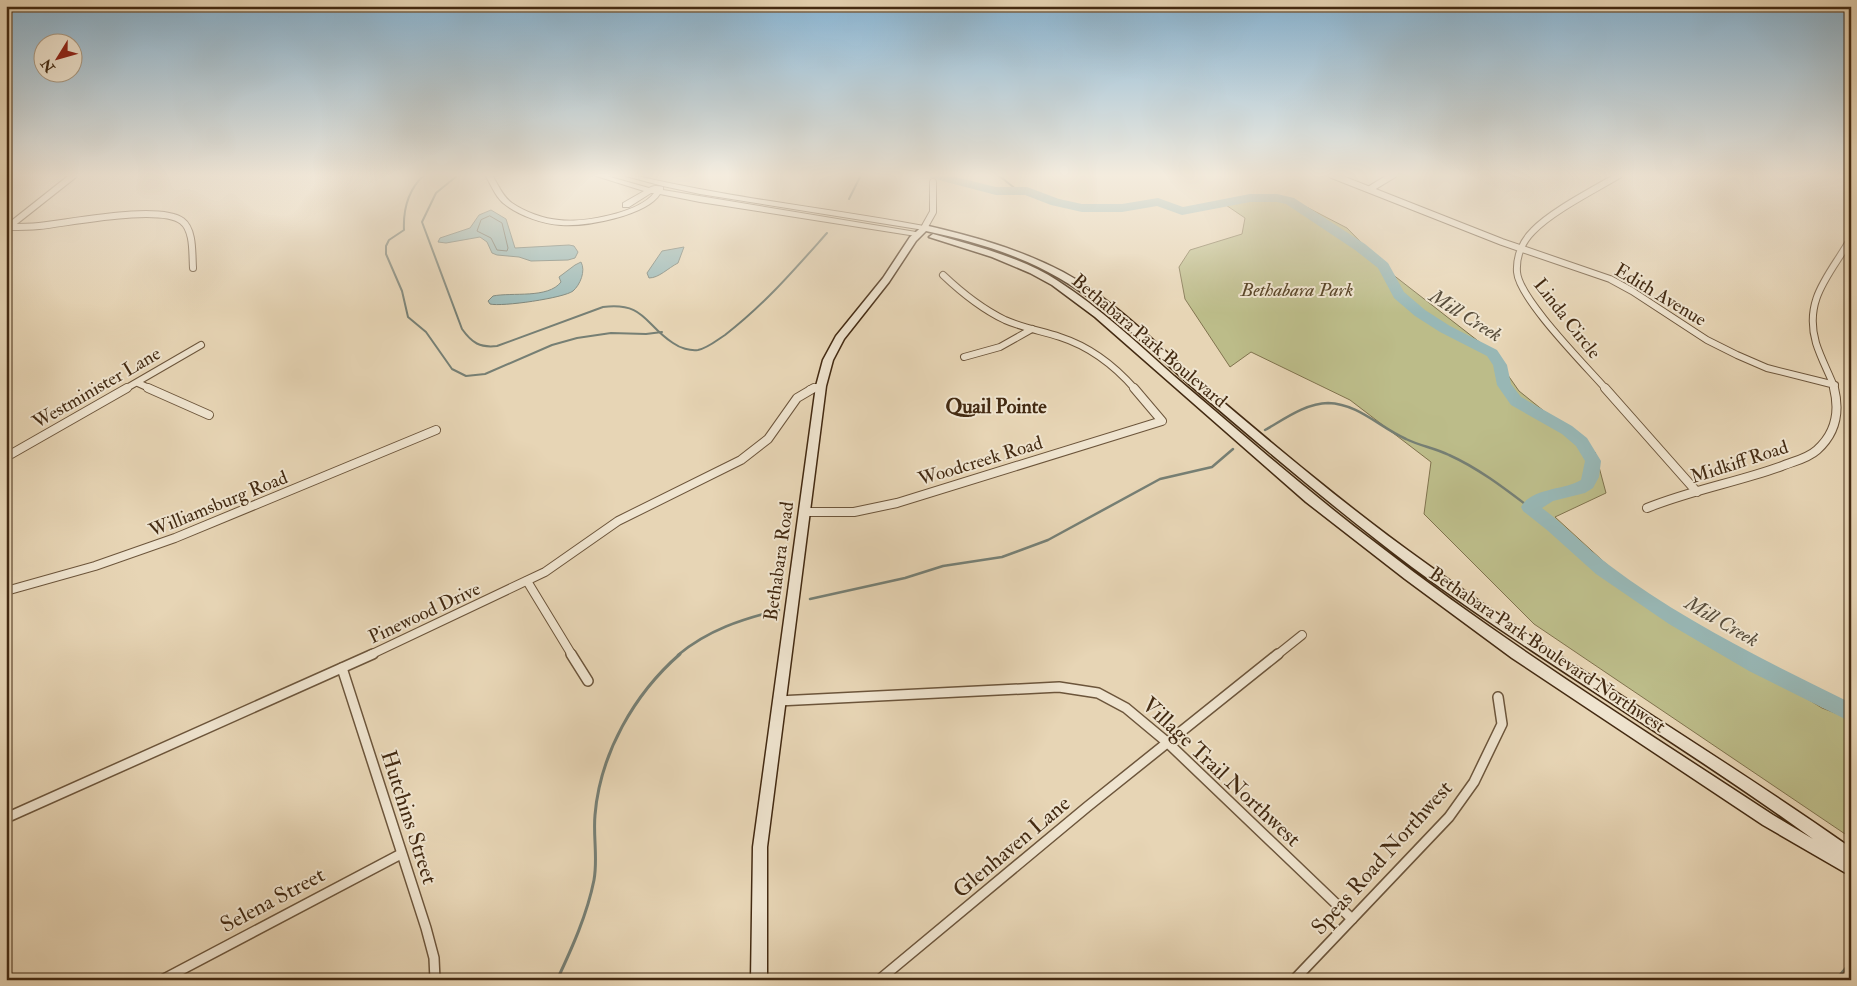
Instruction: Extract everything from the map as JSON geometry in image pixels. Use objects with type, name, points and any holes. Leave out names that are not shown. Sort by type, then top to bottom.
[{"type":"main road","name":"Bethabara Road","points":[[759,980],[760,847],[778,700],[822,386],[828,360],[838,341],[858,313],[886,280],[920,231]]},
{"type":"main road","name":"Bethabara Park Boulevard","points":[[920,231],[956,234],[1041,264],[1064,277],[1109,310],[1252,432]]},
{"type":"main road","name":"Bethabara Park Boulevard","points":[[920,231],[995,255],[1033,271],[1055,283],[1098,315],[1240,439]]},
{"type":"main road","name":"Bethabara Park Boulevard Northwest","points":[[1252,432],[1322,492],[1421,566],[1527,641],[1792,814],[1851,857]]},
{"type":"main road","name":"Bethabara Park Boulevard Northwest","points":[[1240,439],[1310,499],[1409,576],[1517,654],[1768,820],[1851,870]]},
{"type":"street","points":[[7,228],[79,221]]},
{"type":"street","points":[[182,221],[189,229],[193,268]]},
{"type":"street","points":[[552,221],[560,223],[595,221]]},
{"type":"street","name":"Bethabara Park Boulevard","points":[[849,221],[920,231]]},
{"type":"street","name":"Bethabara Road","points":[[920,231],[930,221]]},
{"type":"street","name":"Edith Avenue","points":[[1451,221],[1520,248],[1610,279],[1632,291],[1707,340],[1737,355],[1768,368],[1834,385]]},
{"type":"street","points":[[1520,248],[1533,231],[1545,221]]},
{"type":"street","name":"Midkiff Road","points":[[1646,508],[1758,476],[1812,454],[1828,438],[1838,411],[1834,385],[1816,344],[1812,313],[1815,297],[1851,238]]},
{"type":"street","name":"Linda Circle","points":[[1520,248],[1518,272],[1524,290],[1564,341],[1697,492]]},
{"type":"street","points":[[943,275],[977,305],[999,317],[1032,329]]},
{"type":"street","points":[[964,357],[993,350],[1015,341],[1032,329]]},
{"type":"street","name":"Woodcreek Road","points":[[804,512],[854,512],[897,503],[1162,421],[1128,380],[1102,357],[1077,344],[1032,329]]},
{"type":"street","name":"Westminister Lane","points":[[6,457],[138,383],[201,345]]},
{"type":"street","points":[[138,383],[209,415]]},
{"type":"street","name":"Pinewood Drive","points":[[6,818],[342,668],[545,572],[618,521],[715,474],[756,450],[770,437],[799,394],[812,387],[822,386]]},
{"type":"street","name":"Williamsburg Road","points":[[6,591],[95,566],[175,538],[436,430]]},
{"type":"street","points":[[527,581],[588,680]]},
{"type":"street","name":"Glenhaven Lane","points":[[879,980],[1087,807],[1302,635]]},
{"type":"street","name":"Hutchins Street","points":[[342,668],[426,928],[434,958],[435,980]]},
{"type":"street","name":"Village Trail Northwest","points":[[778,700],[1059,688],[1098,693],[1126,708],[1168,743],[1352,918]]},
{"type":"street","name":"Speas Road Northwest","points":[[1294,980],[1449,817],[1474,782],[1502,724],[1498,697]]},
{"type":"street","name":"Selena Street","points":[[162,980],[401,854]]},
{"type":"green space","name":"Bethabara Park","points":[[1244,221],[1334,221],[1347,228],[1392,274],[1491,351],[1519,391],[1595,452],[1606,493],[1555,517],[1640,595],[1822,708],[1851,719],[1851,838],[1534,624],[1424,514],[1431,462],[1350,400],[1251,352],[1230,367],[1185,299],[1179,267],[1190,250],[1242,234]]},
{"type":"water","points":[[475,221],[507,221],[515,248],[569,245],[574,246],[578,252],[575,258],[568,260],[531,261],[519,257],[492,253],[487,242],[480,237],[446,243],[438,242],[440,238],[470,228]]},
{"type":"water","points":[[684,247],[678,263],[660,275],[649,278],[647,273],[662,251]]},
{"type":"water","points":[[581,262],[583,274],[580,282],[573,291],[567,294],[546,299],[497,305],[490,304],[488,301],[493,296],[548,291],[561,282],[559,277]]},
{"type":"waterway","points":[[404,221],[404,230],[389,240],[386,246],[386,254],[402,291],[408,317],[426,332],[452,369],[466,376],[485,374],[552,345],[577,338],[611,333],[659,332]]},
{"type":"waterway","points":[[422,221],[462,329],[477,344],[497,346],[603,307],[617,306],[636,311],[659,332]]},
{"type":"waterway","name":"Mill Creek","points":[[1320,221],[1360,247],[1383,266],[1399,295],[1420,313],[1445,329],[1492,353],[1500,365],[1504,385],[1516,401],[1567,430],[1582,442],[1593,461],[1591,477],[1587,484],[1579,489],[1549,496],[1529,507],[1553,525],[1602,569],[1675,619],[1756,665],[1851,713]]},
{"type":"waterway","points":[[659,332],[673,343],[685,349],[698,350],[709,346],[753,311],[779,286],[827,233]]},
{"type":"waterway","points":[[1265,430],[1311,406],[1328,403],[1339,404],[1359,412],[1406,439],[1460,460],[1529,507]]},
{"type":"waterway","points":[[810,599],[905,578],[943,566],[1002,557],[1048,540],[1160,479],[1212,467],[1233,449]]},
{"type":"waterway","points":[[678,655],[689,646],[726,626],[779,610]]},
{"type":"waterway","points":[[557,980],[578,931],[591,893],[595,872],[595,815],[598,792],[612,748],[634,706],[663,670],[680,654]]},
{"type":"waterway","points":[[1836,980],[1851,962]]},
{"type":"district","name":"Quail Pointe","points":[[996,406]]}]
